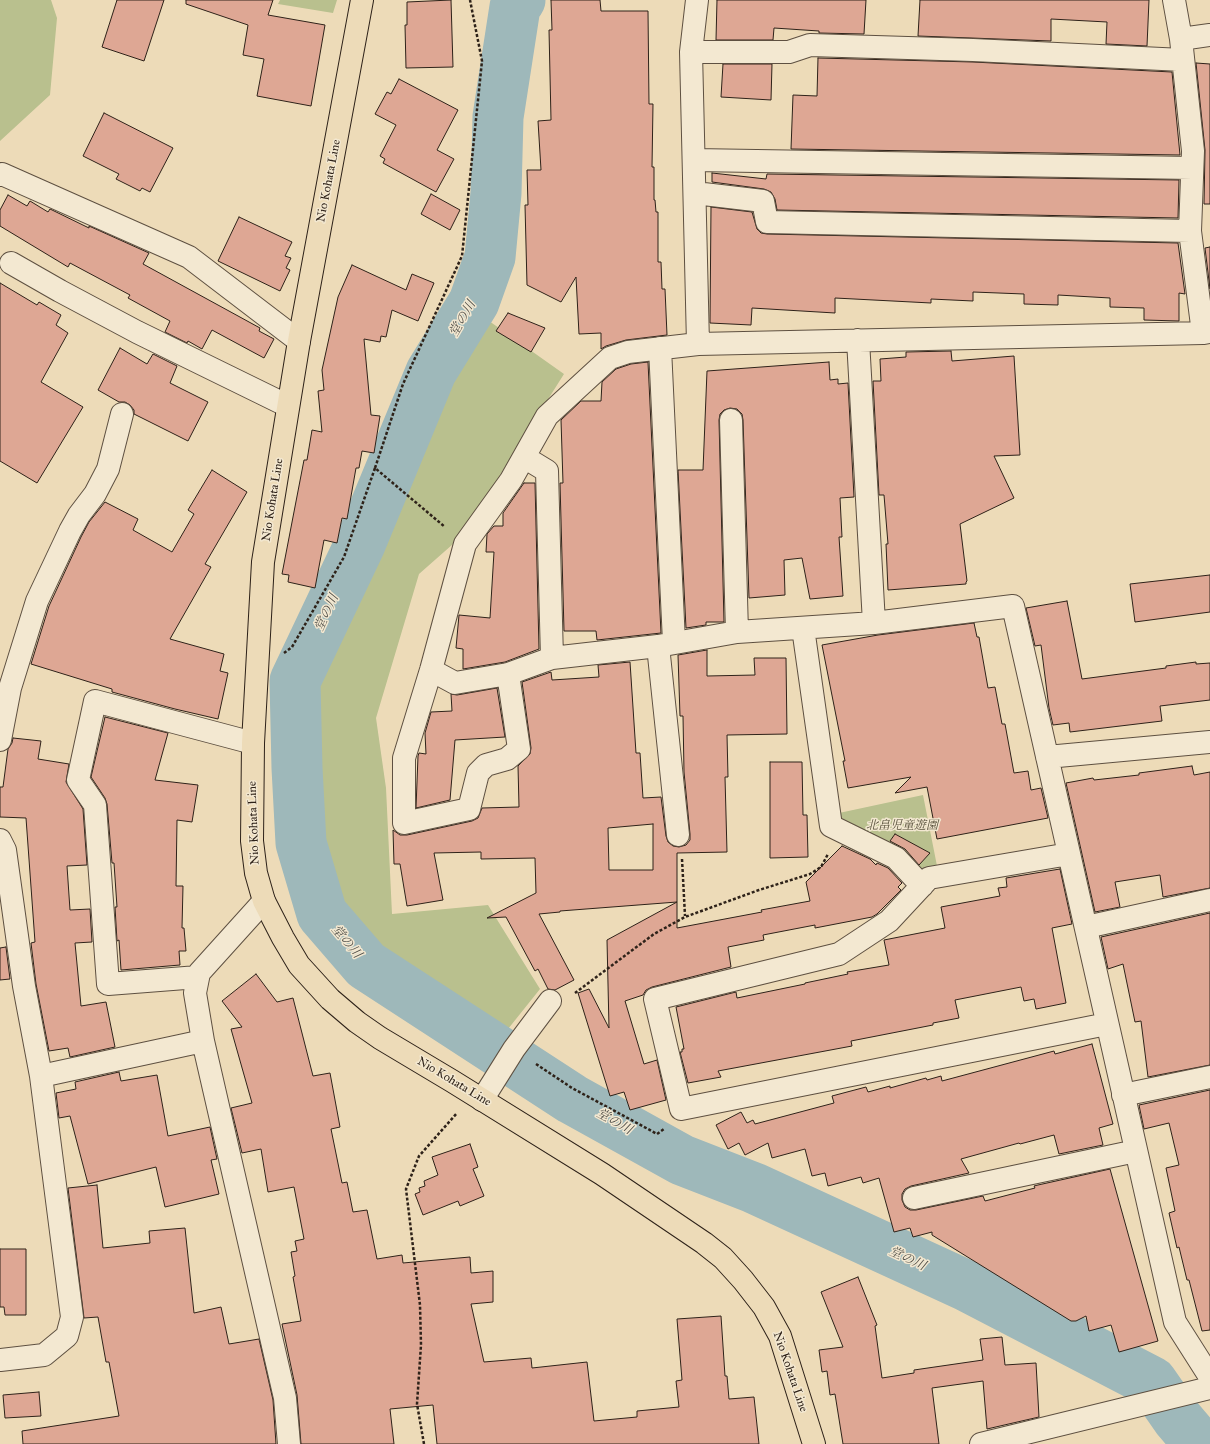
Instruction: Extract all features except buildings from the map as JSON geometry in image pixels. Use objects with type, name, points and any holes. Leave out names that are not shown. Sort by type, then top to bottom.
[{"type":"main road","name":"Nio Kohata Line","points":[[362,0],[299,341],[263,562],[253,743],[252,841],[256,873],[264,901],[299,965],[330,999],[357,1022],[380,1038],[488,1091],[602,1174],[704,1243],[723,1258],[744,1280],[764,1307],[780,1336],[814,1444]]},
{"type":"street","points":[[697,0],[691,52],[698,344]]},
{"type":"street","points":[[508,674],[519,749],[508,759],[486,765],[478,772],[469,809],[404,823],[404,758],[431,670],[466,544],[511,480],[547,416],[610,358],[628,352],[698,344],[1206,332],[1190,231],[1199,156],[1174,0]]},
{"type":"street","points":[[1181,39],[1210,35]]},
{"type":"street","points":[[691,52],[789,52],[810,45],[972,50],[1183,60]]},
{"type":"street","points":[[694,160],[1199,156]]},
{"type":"street","points":[[1,174],[189,257],[299,341]]},
{"type":"street","points":[[695,193],[763,201],[767,222],[1190,231]]},
{"type":"street","points":[[11,263],[130,328],[288,406]]},
{"type":"street","points":[[858,340],[874,623]]},
{"type":"street","points":[[660,348],[666,644],[678,835]]},
{"type":"street","points":[[0,740],[10,688],[37,601],[70,531],[108,469],[122,414]]},
{"type":"street","points":[[731,420],[737,632]]},
{"type":"street","points":[[524,457],[547,471],[552,658]]},
{"type":"street","points":[[431,670],[455,683],[508,674],[552,658],[666,644],[737,632],[874,623],[1013,606],[1175,1322],[1210,1377]]},
{"type":"street","points":[[803,628],[831,826],[896,858],[922,886]]},
{"type":"street","points":[[198,977],[108,984],[95,805],[78,780],[95,700],[253,743]]},
{"type":"street","points":[[1047,757],[1210,742]]},
{"type":"street","points":[[0,840],[5,850],[24,986],[40,1076],[72,1317],[66,1336],[44,1355],[0,1360]]},
{"type":"street","points":[[1069,854],[929,878],[889,921],[839,954],[655,998],[682,1110],[1107,1024]]},
{"type":"street","points":[[1086,927],[1210,900]]},
{"type":"street","points":[[264,901],[199,973],[195,994],[203,1041],[285,1398],[289,1444]]},
{"type":"street","points":[[488,1091],[513,1050],[550,1001]]},
{"type":"street","points":[[40,1076],[203,1041]]},
{"type":"street","points":[[1123,1094],[1210,1077]]},
{"type":"street","points":[[914,1198],[1136,1151]]},
{"type":"street","points":[[981,1444],[1210,1388]]},
{"type":"path","points":[[256,676],[292,647],[344,557],[403,384],[462,256],[482,61],[470,0]]},
{"type":"path","points":[[375,468],[466,544]]},
{"type":"path","points":[[678,835],[682,854],[685,916]]},
{"type":"path","points":[[550,1001],[563,1001],[654,934],[685,916],[810,874]]},
{"type":"path","points":[[513,1050],[572,1088],[658,1134],[668,1126]]},
{"type":"path","points":[[424,1444],[418,1404],[421,1345],[420,1305],[406,1189],[419,1156],[460,1109]]},
{"type":"green space","points":[[0,0],[51,0],[57,18],[50,95],[0,141]]},
{"type":"green space","points":[[280,0],[337,0],[333,13],[278,4]]},
{"type":"green space","points":[[482,316],[564,374],[461,537],[419,574],[376,718],[386,788],[392,914],[488,905],[540,989],[500,1039],[374,952],[333,906],[313,841],[312,684],[440,381]]},
{"type":"green space","name":"北畠児童遊園","points":[[923,795],[938,871],[926,874],[837,823],[839,813]]},
{"type":"waterway","name":"堂の川","points":[[520,0],[515,7],[498,117],[496,193],[490,257],[474,302],[431,372],[360,544],[295,681],[297,768],[301,843],[322,914],[366,965],[572,1099],[682,1160],[754,1188],[967,1286],[1152,1382],[1177,1418],[1199,1444]]}]
